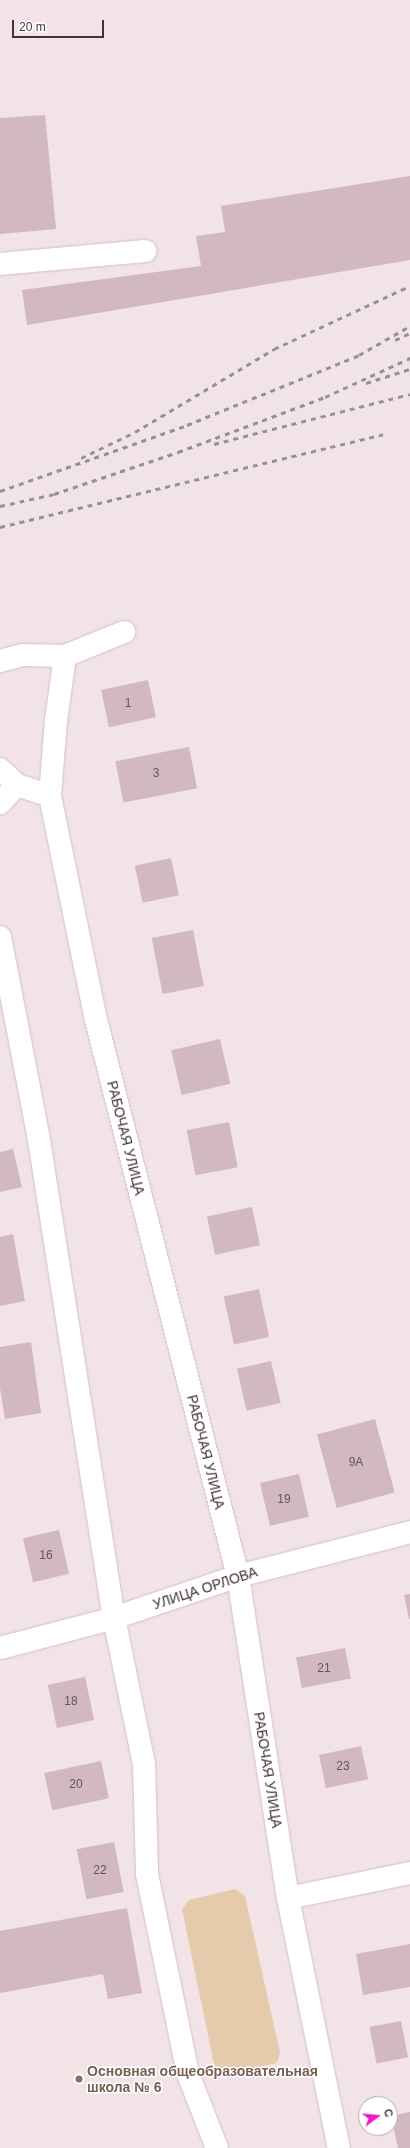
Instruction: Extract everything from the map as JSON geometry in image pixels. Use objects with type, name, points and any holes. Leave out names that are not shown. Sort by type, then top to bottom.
[{"type":"street","points":[[0,264],[145,250]]},
{"type":"street","points":[[0,661],[22,655],[65,656],[124,632]]},
{"type":"street","name":"РАБОЧАЯ УЛИЦА","points":[[65,656],[50,796],[95,1016],[238,1576],[288,1898],[339,2148]]},
{"type":"street","points":[[0,769],[17,785],[50,796]]},
{"type":"street","points":[[0,802],[17,785]]},
{"type":"street","points":[[0,937],[39,1140],[114,1618],[144,1764],[148,1874],[188,2074],[217,2148]]},
{"type":"street","name":"УЛИЦА ОРЛОВА","points":[[0,1648],[114,1618],[238,1576],[410,1532]]},
{"type":"street","points":[[288,1898],[410,1873]]},
{"type":"shaded area","points":[[235,1889],[245,1896],[280,2053],[277,2063],[221,2076],[215,2069],[182,1909],[189,1900]]},
{"type":"building","points":[[45,115],[56,229],[0,234],[0,118]]},
{"type":"building","points":[[410,176],[410,260],[27,325],[22,290],[201,266],[196,236],[225,232],[221,206]]},
{"type":"building","points":[[148,680],[156,717],[109,727],[101,690]]},
{"type":"building","points":[[189,747],[197,788],[123,803],[115,761]]},
{"type":"building","points":[[171,858],[179,895],[143,903],[135,866]]},
{"type":"building","points":[[193,930],[204,986],[163,994],[152,938]]},
{"type":"building","points":[[220,1039],[230,1084],[182,1095],[171,1050]]},
{"type":"building","points":[[229,1122],[238,1167],[196,1175],[187,1130]]},
{"type":"building","points":[[13,1149],[22,1187],[0,1192],[0,1152]]},
{"type":"building","points":[[252,1207],[260,1245],[215,1255],[207,1217]]},
{"type":"building","points":[[13,1234],[25,1301],[0,1306],[0,1237]]},
{"type":"building","points":[[259,1289],[269,1337],[234,1344],[224,1296]]},
{"type":"building","points":[[31,1342],[41,1413],[5,1419],[0,1388],[0,1347]]},
{"type":"building","points":[[271,1361],[281,1403],[247,1411],[237,1369]]},
{"type":"building","points":[[375,1419],[395,1492],[337,1508],[317,1435]]},
{"type":"building","points":[[299,1474],[309,1517],[270,1526],[260,1483]]},
{"type":"building","points":[[59,1530],[69,1574],[33,1582],[23,1538]]},
{"type":"building","points":[[410,1594],[410,1619],[409,1619],[404,1595]]},
{"type":"building","points":[[345,1648],[351,1678],[302,1688],[296,1658]]},
{"type":"building","points":[[85,1677],[94,1720],[57,1728],[48,1685]]},
{"type":"building","points":[[361,1746],[368,1779],[326,1788],[319,1755]]},
{"type":"building","points":[[101,1761],[109,1798],[52,1810],[44,1773]]},
{"type":"building","points":[[114,1842],[124,1892],[86,1899],[77,1849]]},
{"type":"building","points":[[127,1908],[142,1993],[108,1999],[103,1974],[0,1993],[0,1931]]},
{"type":"building","points":[[410,1944],[410,1987],[363,1995],[356,1954]]},
{"type":"building","points":[[401,2021],[408,2057],[377,2063],[370,2027]]},
{"type":"building","points":[[410,2112],[410,2148],[398,2148],[395,2136],[398,2136],[398,2115]]},
{"type":"railway","points":[[81,458],[135,432],[274,349],[410,286]]},
{"type":"railway","points":[[0,491],[187,425],[359,355],[410,326]]},
{"type":"railway","points":[[395,340],[410,333]]},
{"type":"railway","points":[[0,506],[54,494],[178,452],[325,397],[410,358]]},
{"type":"railway","points":[[366,383],[410,369]]},
{"type":"railway","points":[[214,444],[410,394]]},
{"type":"railway","points":[[0,527],[383,434]]},
{"type":"place","name":"Основная общеобразовательная школа № 6","points":[[79,2079]]}]
